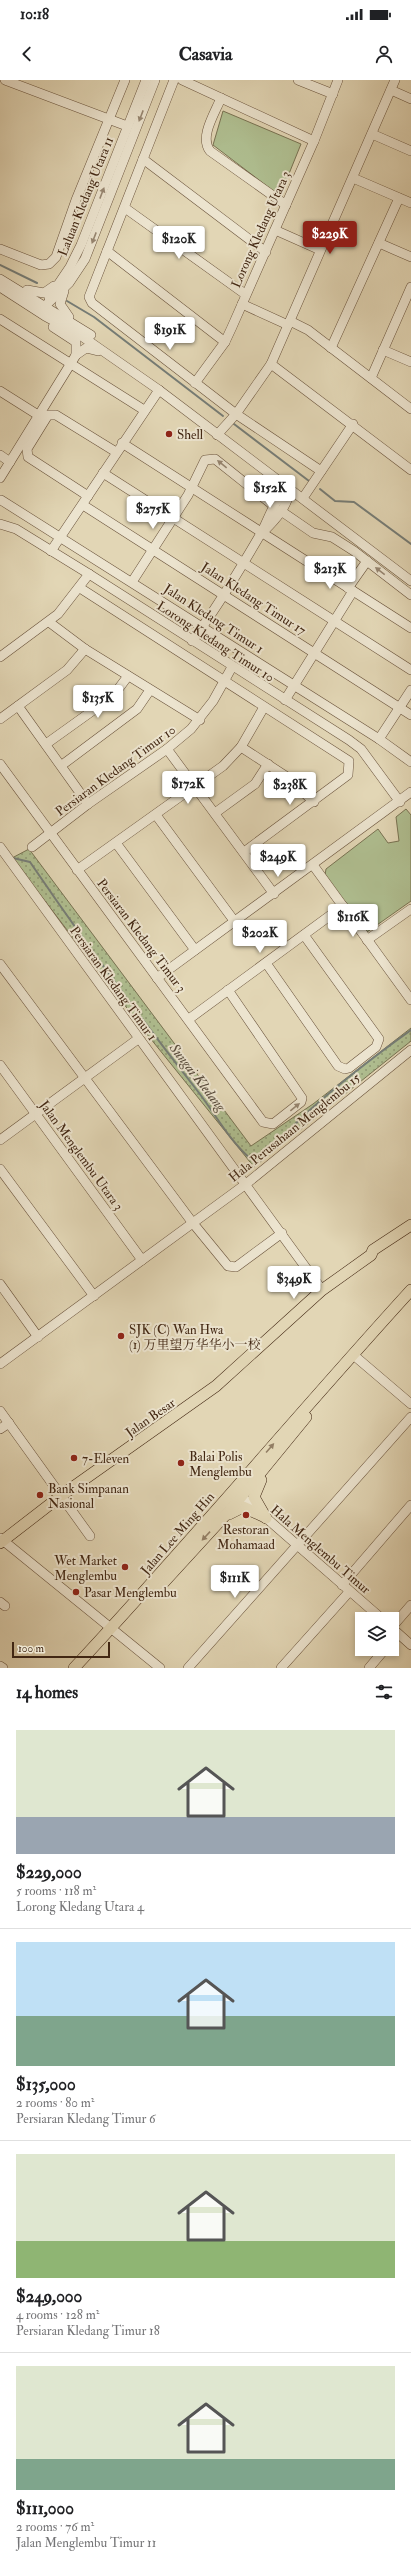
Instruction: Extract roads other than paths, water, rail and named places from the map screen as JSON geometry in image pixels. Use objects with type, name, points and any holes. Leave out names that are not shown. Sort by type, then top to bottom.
[{"type":"main road","name":"Jalan Besar","points":[[371,1255],[373,1250],[411,1225]]},
{"type":"main road","name":"Jalan Besar","points":[[1,1539],[61,1494],[186,1409],[235,1368],[322,1290],[371,1255],[377,1254],[411,1235]]},
{"type":"main road","name":"Jalan Lee Ming Hin","points":[[82,1668],[259,1461],[411,1290]]},
{"type":"main road","name":"Jalan Lee Ming Hin","points":[[74,1668],[115,1630],[243,1497],[357,1358],[411,1297]]},
{"type":"main road","points":[[266,1518],[255,1500],[254,1492],[274,1459]]},
{"type":"main road","points":[[217,1510],[230,1499],[243,1497],[245,1484],[259,1461]]},
{"type":"main road","points":[[218,1523],[240,1507],[248,1508],[266,1518]]},
{"type":"street","points":[[5,80],[127,126]]},
{"type":"street","points":[[0,249],[41,265],[49,264],[56,257],[76,200],[110,120],[125,80]]},
{"type":"street","name":"Laluan Kledang Utara 11","points":[[66,281],[146,80]]},
{"type":"street","name":"Laluan Kledang Utara 11","points":[[46,305],[88,252],[156,80]]},
{"type":"street","points":[[174,80],[108,251],[90,289],[89,297],[92,303],[236,414],[321,471]]},
{"type":"street","points":[[182,80],[314,141]]},
{"type":"street","points":[[298,80],[333,94]]},
{"type":"street","name":"Lorong Kledang Utara 3","points":[[195,383],[225,342],[314,141],[338,80]]},
{"type":"street","points":[[217,435],[236,414],[271,364],[395,80]]},
{"type":"street","points":[[391,90],[411,99]]},
{"type":"street","points":[[221,98],[206,136],[206,145],[216,156],[286,205]]},
{"type":"street","points":[[372,134],[411,151]]},
{"type":"street","points":[[143,159],[266,252]]},
{"type":"street","points":[[353,178],[411,203]]},
{"type":"street","points":[[332,348],[399,198]]},
{"type":"street","points":[[125,208],[245,294]]},
{"type":"street","points":[[275,230],[320,250]]},
{"type":"street","points":[[379,243],[411,257]]},
{"type":"street","points":[[108,251],[225,342]]},
{"type":"street","points":[[0,285],[12,285],[34,293],[44,293],[66,281]]},
{"type":"street","points":[[66,281],[60,304],[74,323]]},
{"type":"street","points":[[0,285],[36,304],[46,305],[55,316],[80,335],[168,396],[217,435],[290,490],[303,498],[411,581]]},
{"type":"street","points":[[0,285],[45,316],[80,335]]},
{"type":"street","points":[[0,285],[72,339],[77,345],[76,355]]},
{"type":"street","points":[[12,285],[74,323],[159,390]]},
{"type":"street","points":[[371,378],[383,350],[407,307],[411,287]]},
{"type":"street","points":[[242,304],[308,330],[411,409]]},
{"type":"street","points":[[0,319],[144,410]]},
{"type":"street","points":[[0,478],[70,364],[81,349],[91,348],[115,360]]},
{"type":"street","points":[[383,350],[411,362]]},
{"type":"street","points":[[271,364],[353,424],[411,470]]},
{"type":"street","points":[[51,551],[144,410],[159,390]]},
{"type":"street","points":[[0,391],[38,415]]},
{"type":"street","points":[[88,496],[28,457],[27,449],[48,415],[56,415],[116,452]]},
{"type":"street","points":[[303,498],[353,424]]},
{"type":"street","points":[[122,443],[411,628]]},
{"type":"street","points":[[0,455],[10,462]]},
{"type":"street","points":[[132,582],[173,518],[205,460],[215,459],[313,533],[339,541],[411,595]]},
{"type":"street","points":[[103,473],[411,670]]},
{"type":"street","points":[[192,641],[278,508],[289,499],[290,490]]},
{"type":"street","name":"Jalan Kledang Timur 1","points":[[1,500],[379,739],[411,762]]},
{"type":"street","name":"Jalan Kledang Timur 17","points":[[82,505],[223,593],[314,653],[411,714]]},
{"type":"street","name":"Lorong Kledang Timur 10","points":[[0,524],[16,529],[89,574],[360,749],[400,802]]},
{"type":"street","points":[[286,700],[334,621],[367,561]]},
{"type":"street","points":[[0,657],[49,622],[68,605],[89,574]]},
{"type":"street","points":[[80,588],[264,707],[346,757],[350,766],[348,775],[314,802],[244,852]]},
{"type":"street","points":[[49,622],[85,649],[200,720]]},
{"type":"street","points":[[0,719],[67,670],[85,649]]},
{"type":"street","name":"Persiaran Kledang Timur 10","points":[[32,847],[88,804],[167,750],[200,720],[225,681],[232,667]]},
{"type":"street","points":[[46,744],[113,696],[128,676]]},
{"type":"street","points":[[62,765],[137,709],[150,690]]},
{"type":"street","points":[[379,739],[411,690]]},
{"type":"street","points":[[18,706],[62,765],[88,804]]},
{"type":"street","points":[[77,870],[223,766],[241,747],[264,707]]},
{"type":"street","points":[[241,747],[287,777],[314,802]]},
{"type":"street","points":[[167,750],[274,894]]},
{"type":"street","name":"Persiaran Kledang Timur 3","points":[[0,764],[157,978],[189,1019],[263,1122],[273,1124],[301,1102],[302,1098],[228,990]]},
{"type":"street","points":[[215,813],[255,784],[268,764]]},
{"type":"street","points":[[157,978],[400,802],[411,792]]},
{"type":"street","points":[[156,815],[234,922]]},
{"type":"street","points":[[116,843],[195,950]]},
{"type":"street","name":"Persiaran Kledang Timur 1","points":[[0,847],[138,1039],[282,1233],[322,1290]]},
{"type":"street","points":[[313,865],[411,1000]]},
{"type":"street","points":[[189,1019],[343,906]]},
{"type":"street","points":[[367,940],[410,913]]},
{"type":"street","points":[[266,963],[342,1069],[349,1068],[376,1047],[378,1044],[377,1036],[304,935]]},
{"type":"street","points":[[0,964],[192,1222],[228,1266],[236,1267],[282,1233]]},
{"type":"street","points":[[0,1140],[138,1039]]},
{"type":"street","name":"Hala Perusahaan Menglembu 15","points":[[0,1364],[94,1296],[192,1222],[246,1184],[411,1050]]},
{"type":"street","name":"Jalan Menglembu Utara 3","points":[[0,1065],[142,1260]]},
{"type":"street","points":[[0,1170],[94,1296]]},
{"type":"street","points":[[0,1284],[38,1337]]},
{"type":"street","points":[[357,1358],[411,1404]]},
{"type":"street","points":[[0,1411],[90,1536]]},
{"type":"street","points":[[188,1668],[411,1417]]},
{"type":"street","points":[[0,1429],[9,1423]]},
{"type":"street","name":"Hala Menglembu Timur","points":[[243,1497],[373,1612]]},
{"type":"street","points":[[342,1585],[411,1506]]},
{"type":"street","points":[[1,1539],[160,1668]]},
{"type":"street","points":[[281,1668],[349,1592]]},
{"type":"street","points":[[399,1623],[411,1605]]},
{"type":"street","points":[[399,1634],[411,1645]]},
{"type":"street","points":[[368,1668],[379,1656]]},
{"type":"waterway","points":[[0,265],[37,283]]},
{"type":"waterway","points":[[67,301],[94,317],[223,416]]},
{"type":"waterway","points":[[234,424],[309,481]]},
{"type":"waterway","points":[[320,489],[335,501],[354,502],[411,544]]},
{"type":"waterway","name":"Sungai Kledang","points":[[13,858],[30,862],[91,949],[203,1098],[229,1136],[252,1160],[275,1143],[322,1099],[411,1030]]},
{"type":"place","name":"Shell","points":[[169,434]]},
{"type":"place","name":"SJK (C) Wan Hwa (1) 万里望万华华小一校","points":[[121,1336]]},
{"type":"place","name":"7-Eleven","points":[[74,1458]]},
{"type":"place","name":"Balai Polis Menglembu","points":[[181,1463]]},
{"type":"place","name":"Bank Simpanan Nasional","points":[[40,1495]]},
{"type":"place","name":"Restoran Mohamaad","points":[[246,1515]]},
{"type":"place","name":"Wet Market Menglembu","points":[[125,1567]]},
{"type":"place","name":"Pasar Menglembu","points":[[76,1592]]}]
